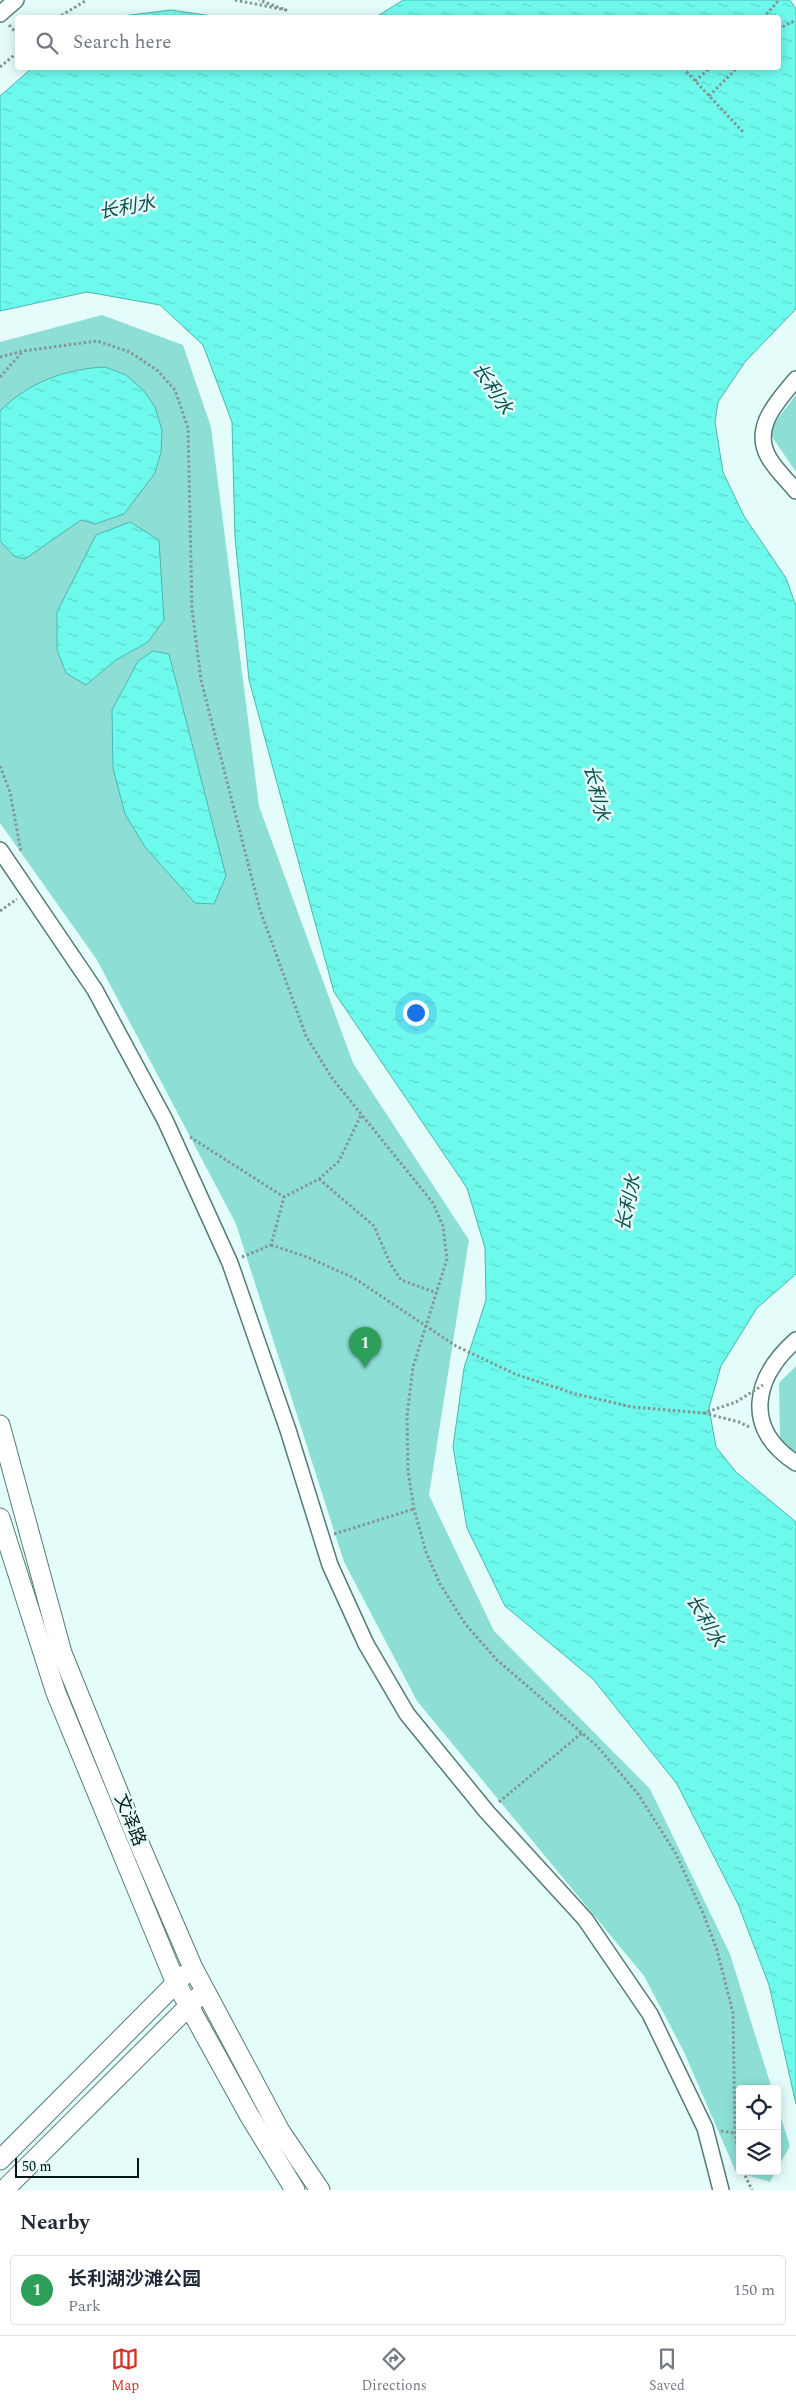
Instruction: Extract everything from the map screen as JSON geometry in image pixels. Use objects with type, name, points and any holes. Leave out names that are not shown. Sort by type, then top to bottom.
[{"type":"street","points":[[0,14],[16,0]]},
{"type":"street","points":[[796,379],[771,409],[762,430],[768,456],[796,491]]},
{"type":"street","points":[[0,850],[95,990],[165,1120],[230,1263],[288,1430],[330,1565],[366,1644],[407,1714],[487,1812],[585,1919],[650,2014],[705,2128],[721,2190]]},
{"type":"street","points":[[796,1340],[771,1366],[763,1385],[759,1414],[767,1437],[780,1452],[796,1463]]},
{"type":"street","name":"文泽路","points":[[0,1425],[62,1653],[139,1843],[193,1968],[280,2131],[320,2190]]},
{"type":"street","name":"文泽路","points":[[0,1518],[56,1693],[175,1981],[250,2115],[295,2190]]},
{"type":"street","points":[[0,2160],[175,1981],[193,1968]]},
{"type":"street","points":[[4,2190],[205,1990]]},
{"type":"path","points":[[62,15],[87,0]]},
{"type":"path","points":[[235,0],[286,10],[259,0]]},
{"type":"path","points":[[765,15],[779,0]]},
{"type":"path","points":[[781,28],[796,20]]},
{"type":"path","points":[[0,67],[15,54]]},
{"type":"path","points":[[684,70],[744,133]]},
{"type":"path","points":[[695,81],[708,70]]},
{"type":"path","points":[[709,96],[735,70]]},
{"type":"path","points":[[0,357],[23,351],[97,341],[130,352],[158,371],[175,390],[188,428],[192,609],[201,680],[260,910],[306,1036],[332,1078],[433,1203],[443,1226],[447,1259],[413,1367],[407,1416],[408,1471],[414,1509],[426,1552],[440,1584],[466,1625],[497,1660],[583,1732],[638,1794],[671,1847],[703,1912],[717,1950],[733,2013],[736,2139]]},
{"type":"path","points":[[0,377],[23,351]]},
{"type":"path","points":[[271,1245],[284,1197],[319,1179],[339,1161],[361,1115]]},
{"type":"path","points":[[165,1120],[284,1197]]},
{"type":"path","points":[[319,1179],[374,1226],[390,1263],[401,1280],[437,1292]]},
{"type":"path","points":[[230,1263],[271,1245],[307,1257],[354,1278],[456,1346],[515,1374],[572,1393],[632,1407],[704,1413],[739,1422],[767,1437]]},
{"type":"path","points":[[704,1413],[736,1402],[763,1385]]},
{"type":"path","points":[[322,1538],[414,1509]]},
{"type":"path","points":[[487,1812],[583,1732]]},
{"type":"path","points":[[744,2175],[752,2190]]},
{"type":"shaded area","points":[[102,315],[183,345],[211,427],[259,806],[353,1063],[469,1240],[429,1495],[494,1631],[650,1789],[730,1954],[771,2085],[736,2085],[736,2172],[684,2052],[644,1976],[417,1701],[344,1562],[236,1224],[97,960],[0,823],[0,342]]},
{"type":"shaded area","points":[[796,395],[796,472],[768,431]]},
{"type":"shaded area","points":[[796,1366],[796,1453],[780,1440],[779,1383]]},
{"type":"shaded area","points":[[781,2118],[790,2146],[781,2162]]},
{"type":"shaded area","points":[[746,2175],[774,2175],[770,2182]]},
{"type":"water","name":"长利水","points":[[403,0],[790,0],[796,9],[796,309],[745,362],[718,402],[715,422],[723,472],[744,516],[786,578],[796,606],[796,1274],[757,1308],[721,1366],[709,1408],[716,1447],[736,1472],[796,1522],[796,2104],[769,1985],[738,1904],[677,1784],[593,1679],[505,1606],[467,1528],[453,1447],[464,1368],[486,1300],[485,1248],[467,1188],[334,992],[249,680],[235,537],[232,422],[203,345],[160,305],[87,292],[0,311],[0,96],[30,70],[781,70],[781,15],[379,15]]},
{"type":"water","points":[[171,10],[205,15],[130,15]]},
{"type":"water","points":[[105,367],[126,375],[144,391],[155,407],[162,430],[161,452],[155,473],[124,514],[95,524],[81,520],[25,559],[14,556],[0,541],[0,411],[23,392],[48,379],[90,368]]},
{"type":"water","points":[[130,522],[159,540],[164,620],[148,642],[116,660],[86,685],[66,673],[57,650],[57,612],[96,535]]},
{"type":"water","points":[[153,651],[169,654],[226,876],[214,904],[195,903],[145,847],[125,814],[113,768],[112,710],[138,661]]},
{"type":"place","name":"长利湖沙滩公园","points":[[365,1368]]}]
